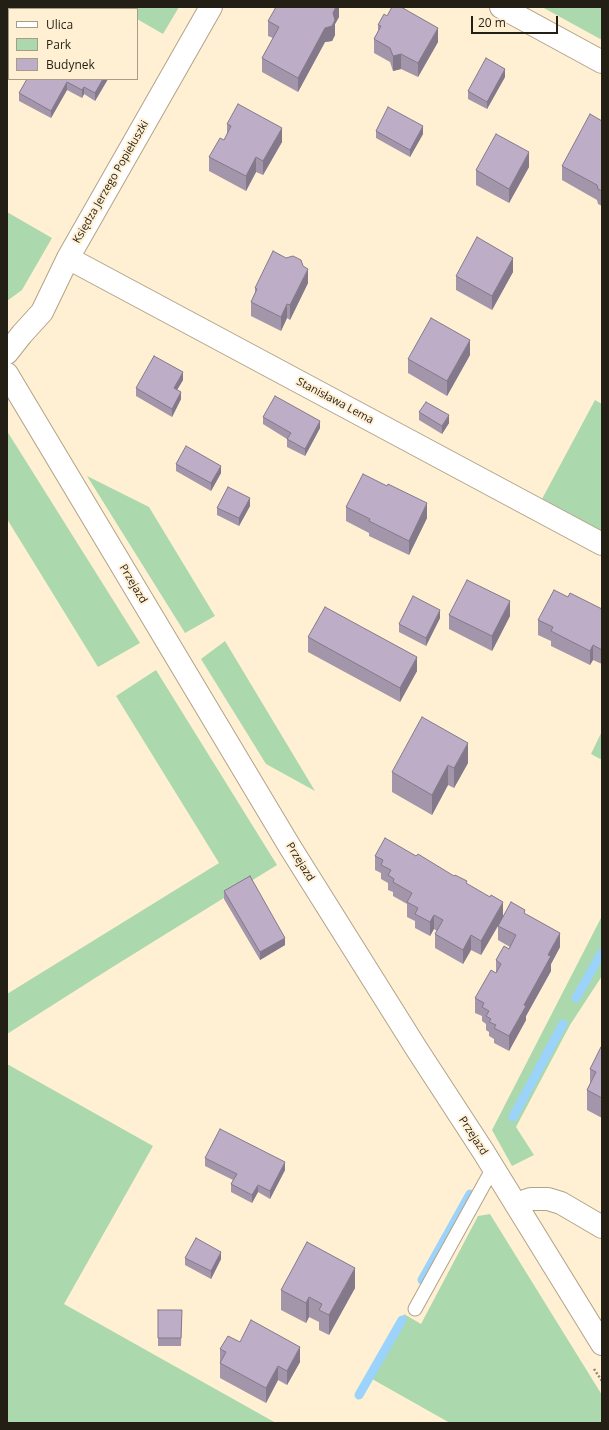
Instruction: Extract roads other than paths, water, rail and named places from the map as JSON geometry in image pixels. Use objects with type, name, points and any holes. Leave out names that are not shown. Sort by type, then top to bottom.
[{"type":"street","name":"Księdza Jerzego Popiełuszki","points":[[7,353],[42,312],[68,258],[211,7]]},
{"type":"street","points":[[500,7],[602,62]]},
{"type":"street","name":"Stanisława Lema","points":[[68,258],[602,544]]},
{"type":"street","name":"Przejazd","points":[[7,374],[294,854],[516,1204],[602,1344]]},
{"type":"street","points":[[516,1204],[531,1199],[548,1200],[561,1203],[602,1227]]},
{"type":"lane","points":[[415,1309],[493,1168]]},
{"type":"waterway","points":[[576,998],[602,952]]},
{"type":"waterway","points":[[513,1117],[563,1024]]},
{"type":"waterway","points":[[422,1280],[470,1194]]},
{"type":"waterway","points":[[359,1395],[402,1320]]}]
